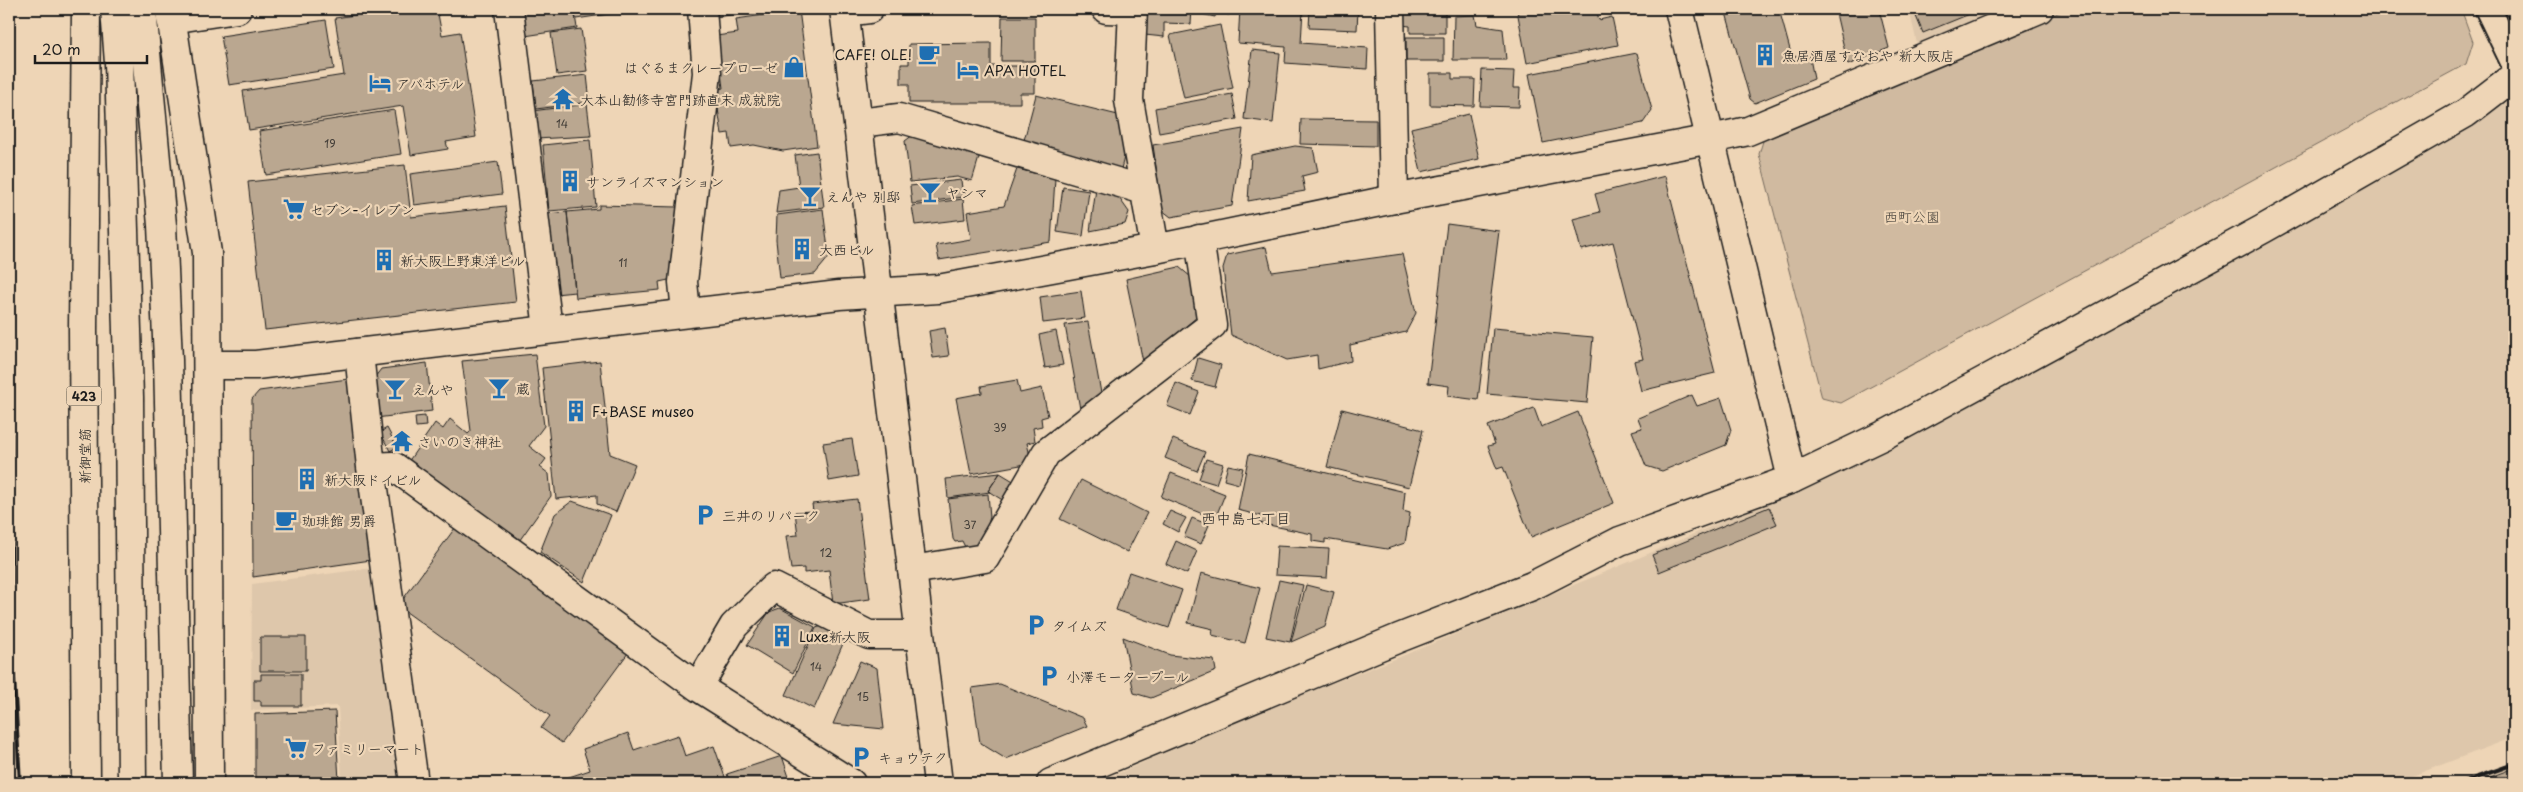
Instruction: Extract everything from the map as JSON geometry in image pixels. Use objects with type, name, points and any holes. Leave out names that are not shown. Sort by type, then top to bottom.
[{"type":"main road","name":"新御堂筋","points":[[86,9],[83,320],[86,783]]},
{"type":"main road","points":[[115,9],[119,63],[128,397],[132,783]]},
{"type":"main road","points":[[142,9],[162,225],[168,360],[178,783]]},
{"type":"main road","points":[[209,783],[209,365],[207,253],[170,14],[237,9]]},
{"type":"main road","points":[[509,9],[548,329]]},
{"type":"main road","points":[[686,312],[682,282],[707,73],[702,9]]},
{"type":"main road","points":[[1124,9],[1129,100],[1155,249]]},
{"type":"main road","points":[[1390,9],[1394,199]]},
{"type":"main road","points":[[1678,9],[1792,479]]},
{"type":"main road","points":[[209,365],[256,365],[686,312],[880,292],[938,289],[1155,249],[1394,199],[1748,131],[2039,9]]},
{"type":"main road","points":[[853,10],[859,123],[938,783]]},
{"type":"main road","points":[[1050,783],[1399,638],[1532,586],[1620,541],[1792,479],[1888,433],[2263,229],[2466,113],[2514,76]]},
{"type":"main road","points":[[859,123],[899,118],[1144,190]]},
{"type":"main road","points":[[912,570],[985,558],[1046,453],[1212,325],[1200,239]]},
{"type":"main road","points":[[359,353],[370,467],[414,783]]},
{"type":"main road","points":[[370,467],[393,466],[698,687],[851,783]]},
{"type":"main road","points":[[698,687],[734,626],[774,587],[869,635],[919,635]]},
{"type":"street","points":[[2488,9],[2514,62]]},
{"type":"shaded area","points":[[1909,9],[2008,9],[1918,48]]},
{"type":"shaded area","points":[[2514,96],[2514,737],[2394,783],[1097,783],[1264,709],[1390,661],[1634,560],[1797,489],[2287,225]]},
{"type":"shaded area","points":[[372,568],[403,783],[351,783],[350,779],[342,780],[338,706],[251,710],[252,584]]},
{"type":"green space","name":"西町公園","points":[[2067,9],[2461,9],[2473,42],[2466,64],[1841,403],[1822,398],[1759,154],[1764,138]]},
{"type":"building","name":"アパホテル","points":[[394,9],[437,9],[442,35],[460,32],[476,137],[446,142],[448,149],[411,155],[403,106],[249,130],[243,91],[344,75],[335,18]]},
{"type":"building","points":[[522,9],[574,9],[577,28],[525,36]]},
{"type":"building","points":[[574,9],[629,9],[629,11],[576,19]]},
{"type":"building","points":[[715,9],[763,9],[763,11],[715,17]]},
{"type":"building","points":[[1147,9],[1192,9],[1191,24],[1164,23],[1164,37],[1145,35]]},
{"type":"building","points":[[1198,9],[1230,9],[1229,15],[1216,12],[1215,17],[1197,13]]},
{"type":"building","points":[[1240,9],[1303,9],[1301,43],[1368,48],[1367,69],[1285,63],[1286,47],[1238,43]]},
{"type":"building","points":[[1310,9],[1358,9],[1357,30],[1309,28]]},
{"type":"building","points":[[1401,9],[1445,9],[1445,33],[1410,33],[1410,26],[1401,25]]},
{"type":"building","points":[[1596,9],[1599,20],[1612,17],[1618,45],[1527,63],[1517,10]]},
{"type":"building","name":"魚居酒屋すなおや 新大阪店","points":[[1725,9],[1779,9],[1792,57],[1809,53],[1814,79],[1755,103],[1750,99]]},
{"type":"building","points":[[1835,9],[1879,9],[1889,48],[1848,65]]},
{"type":"building","points":[[1913,9],[1982,9],[1923,33]]},
{"type":"building","points":[[799,10],[817,146],[783,151],[754,145],[731,148],[729,133],[722,134],[715,90],[723,88],[716,36],[738,33],[736,19]]},
{"type":"building","points":[[1475,15],[1477,25],[1503,29],[1506,60],[1453,60],[1454,16]]},
{"type":"building","points":[[1002,17],[1035,17],[1035,61],[1001,61]]},
{"type":"building","points":[[326,20],[334,69],[229,85],[221,36]]},
{"type":"building","points":[[1220,25],[1233,88],[1184,98],[1170,35]]},
{"type":"building","points":[[581,29],[587,71],[557,75],[551,33]]},
{"type":"building","points":[[1406,37],[1444,37],[1444,61],[1406,61]]},
{"type":"building","name":"APA HOTEL","points":[[991,43],[991,66],[1035,66],[1035,93],[1020,93],[1020,103],[909,103],[909,84],[901,84],[901,64],[909,64],[909,44]]},
{"type":"building","points":[[1252,50],[1280,53],[1273,123],[1244,119]]},
{"type":"building","points":[[1637,53],[1652,110],[1643,123],[1543,143],[1529,74]]},
{"type":"building","points":[[1482,70],[1514,71],[1513,88],[1520,88],[1519,107],[1480,106]]},
{"type":"building","points":[[1430,73],[1452,73],[1452,79],[1475,79],[1474,106],[1430,105]]},
{"type":"building","points":[[587,75],[590,102],[536,109],[533,81]]},
{"type":"building","points":[[1232,94],[1237,119],[1159,133],[1155,108]]},
{"type":"building","points":[[1036,95],[1122,116],[1127,145],[1121,169],[1023,144]]},
{"type":"building","points":[[587,104],[591,136],[536,139],[532,111]]},
{"type":"building","points":[[394,110],[401,154],[266,175],[259,131]]},
{"type":"building","points":[[1469,114],[1479,159],[1421,172],[1411,128]]},
{"type":"building","points":[[1301,119],[1376,120],[1376,146],[1300,144]]},
{"type":"building","points":[[1243,129],[1232,206],[1171,217],[1162,210],[1153,145]]},
{"type":"building","points":[[913,135],[980,154],[972,181],[957,177],[910,182],[905,141]]},
{"type":"building","name":"サンライズマンション","points":[[590,140],[596,207],[549,211],[543,145]]},
{"type":"building","points":[[1295,146],[1313,148],[1318,172],[1302,176],[1305,191],[1248,201],[1251,155]]},
{"type":"building","points":[[817,152],[824,207],[776,213],[779,190],[799,187],[795,155]]},
{"type":"building","points":[[498,162],[502,194],[414,205],[410,174]]},
{"type":"building","name":"新大阪上野東洋ビル","points":[[405,165],[411,217],[505,206],[516,302],[265,330],[248,182]]},
{"type":"building","points":[[1017,169],[1055,178],[1051,242],[939,260],[936,245],[971,239],[967,212],[1004,206]]},
{"type":"building","points":[[1665,176],[1715,373],[1641,391],[1634,361],[1643,359],[1613,242],[1581,250],[1573,219],[1600,212],[1595,194]]},
{"type":"building","points":[[961,180],[963,197],[912,204],[910,186]]},
{"type":"building","points":[[1063,187],[1089,191],[1083,236],[1057,232]]},
{"type":"building","points":[[1096,189],[1117,195],[1129,212],[1125,224],[1090,231]]},
{"type":"building","points":[[963,199],[965,219],[915,225],[912,206]]},
{"type":"building","points":[[599,205],[677,207],[673,245],[676,245],[673,279],[659,282],[660,290],[576,298],[567,212],[599,209]]},
{"type":"building","name":"大西ビル","points":[[823,209],[829,257],[815,274],[780,278],[776,240],[777,215]]},
{"type":"building","points":[[567,212],[575,292],[555,294],[546,214]]},
{"type":"building","points":[[1447,224],[1499,231],[1478,400],[1448,396],[1449,386],[1428,383]]},
{"type":"building","points":[[1266,247],[1272,272],[1402,254],[1416,313],[1406,332],[1350,345],[1351,361],[1318,369],[1317,355],[1287,360],[1231,335],[1223,268],[1227,255]]},
{"type":"building","points":[[1179,267],[1191,277],[1197,317],[1143,362],[1126,279]]},
{"type":"building","points":[[1081,291],[1085,318],[1043,323],[1040,297]]},
{"type":"building","points":[[1088,322],[1101,393],[1080,409],[1065,325]]},
{"type":"building","points":[[945,328],[949,356],[933,358],[929,331]]},
{"type":"building","points":[[1493,328],[1593,337],[1587,403],[1487,394]]},
{"type":"building","points":[[1056,331],[1063,365],[1045,368],[1039,335]]},
{"type":"building","points":[[535,354],[544,426],[529,446],[546,459],[540,467],[549,474],[551,496],[517,544],[408,462],[435,423],[443,429],[450,419],[468,434],[471,431],[462,361]]},
{"type":"building","points":[[1198,358],[1221,365],[1215,387],[1192,381]]},
{"type":"building","name":"F+BASE museo","points":[[600,361],[610,454],[635,464],[616,512],[597,504],[597,495],[556,499],[542,368]]},
{"type":"building","points":[[427,363],[432,411],[376,418],[372,381],[381,369]]},
{"type":"building","name":"新大阪ドイビル","points":[[348,379],[371,560],[253,577],[252,399],[259,391]]},
{"type":"building","points":[[1017,380],[1020,393],[1042,388],[1048,416],[1041,418],[1042,426],[1033,428],[1035,441],[1027,443],[1030,456],[1026,464],[971,474],[956,398],[982,393],[981,386]]},
{"type":"building","points":[[1176,383],[1199,392],[1190,415],[1167,406]]},
{"type":"building","points":[[1692,395],[1697,406],[1721,398],[1731,430],[1726,445],[1662,471],[1646,466],[1632,431],[1642,428],[1638,418]]},
{"type":"building","points":[[1534,408],[1541,427],[1578,412],[1614,503],[1531,537],[1503,467],[1497,469],[1488,446],[1495,444],[1488,426]]},
{"type":"building","points":[[1342,409],[1423,430],[1409,487],[1327,467]]},
{"type":"building","points":[[425,416],[426,426],[416,427],[415,417]]},
{"type":"building","points":[[387,428],[397,447],[390,451],[380,432]]},
{"type":"building","points":[[852,439],[858,476],[829,481],[823,443]]},
{"type":"building","points":[[1173,439],[1205,452],[1197,471],[1165,458]]},
{"type":"building","points":[[1249,454],[1405,492],[1403,511],[1410,513],[1405,543],[1387,549],[1325,539],[1325,543],[1312,541],[1312,534],[1259,523],[1261,516],[1238,510]]},
{"type":"building","points":[[1206,459],[1223,464],[1216,484],[1199,479]]},
{"type":"building","points":[[1228,465],[1243,468],[1239,484],[1224,480]]},
{"type":"building","points":[[1000,473],[1015,482],[1004,501],[988,491]]},
{"type":"building","points":[[1000,473],[988,491],[990,492],[948,498],[946,479]]},
{"type":"building","points":[[1171,473],[1225,494],[1215,519],[1161,497]]},
{"type":"building","points":[[1081,480],[1147,513],[1127,552],[1060,519]]},
{"type":"building","points":[[988,494],[990,517],[986,531],[975,547],[965,547],[962,541],[955,542],[948,499]]},
{"type":"building","points":[[857,499],[870,599],[833,604],[829,570],[804,573],[804,568],[791,569],[786,536],[798,535],[795,512],[813,511],[812,504]]},
{"type":"building","points":[[572,501],[611,515],[584,582],[540,552],[555,514]]},
{"type":"building","points":[[1769,507],[1777,524],[1659,572],[1652,555]]},
{"type":"building","points":[[1170,511],[1186,518],[1178,532],[1163,524]]},
{"type":"building","points":[[1192,518],[1209,525],[1201,544],[1184,537]]},
{"type":"building","points":[[455,528],[628,653],[562,743],[541,728],[550,716],[398,606]]},
{"type":"building","points":[[1176,541],[1197,551],[1187,574],[1166,564]]},
{"type":"building","points":[[1277,546],[1329,549],[1327,578],[1275,575]]},
{"type":"building","points":[[1129,572],[1182,590],[1169,628],[1116,610]]},
{"type":"building","points":[[1201,573],[1260,588],[1245,643],[1212,635],[1213,629],[1188,623]]},
{"type":"building","points":[[1279,580],[1303,585],[1290,642],[1266,637]]},
{"type":"building","points":[[1306,585],[1334,592],[1325,627],[1291,642]]},
{"type":"building","name":"Luxe新大阪","points":[[780,608],[815,627],[793,673],[747,645],[769,612]]},
{"type":"building","points":[[825,625],[846,637],[814,709],[786,695],[816,628]]},
{"type":"building","points":[[260,637],[306,637],[306,671],[260,671]]},
{"type":"building","points":[[1123,637],[1170,655],[1214,660],[1216,671],[1151,698],[1134,693]]},
{"type":"building","points":[[860,661],[877,668],[884,729],[833,724]]},
{"type":"building","points":[[261,674],[301,674],[301,706],[261,706],[261,701],[254,701],[254,680],[261,680]]},
{"type":"building","points":[[1000,684],[1083,718],[1087,726],[1006,759],[980,743],[972,688]]},
{"type":"building","name":"ファミリーマート","points":[[335,711],[339,781],[255,783],[255,714]]},
{"type":"building","points":[[628,733],[634,750],[678,735],[685,756],[714,746],[727,783],[558,783],[557,781],[590,770],[583,749]]},
{"type":"building","points":[[782,756],[791,783],[730,783],[727,774]]},
{"type":"building","points":[[2514,768],[2514,783],[2474,783]]},
{"type":"railway","points":[[9,9],[12,643],[20,783]]},
{"type":"railway","points":[[2461,783],[2514,764]]},
{"type":"place","name":"CAFE! OLE!","points":[[929,54]]},
{"type":"place","name":"魚居酒屋すなおや 新大阪店","points":[[1765,55]]},
{"type":"place","name":"はぐるまクレープローゼ","points":[[794,67]]},
{"type":"place","name":"APA HOTEL","points":[[968,70]]},
{"type":"place","name":"アパホテル","points":[[380,83]]},
{"type":"place","name":"大本山勧修寺宮門跡直末 成就院","points":[[563,99]]},
{"type":"place","name":"サンライズマンション","points":[[570,181]]},
{"type":"place","name":"ヤシマ","points":[[930,192]]},
{"type":"place","name":"えんや 別邸","points":[[810,196]]},
{"type":"place","name":"セブン-イレブン","points":[[294,209]]},
{"type":"place","name":"大西ビル","points":[[802,249]]},
{"type":"place","name":"新大阪上野東洋ビル","points":[[384,260]]},
{"type":"place","name":"蔵","points":[[499,388]]},
{"type":"place","name":"えんや","points":[[395,389]]},
{"type":"place","name":"F+BASE museo","points":[[576,411]]},
{"type":"place","name":"さいのき神社","points":[[402,441]]},
{"type":"place","name":"新大阪ドイビル","points":[[307,479]]},
{"type":"place","name":"三井のリパーク","points":[[705,515]]},
{"type":"place","name":"珈琲館 男爵","points":[[286,520]]},
{"type":"place","name":"タイムズ","points":[[1036,625]]},
{"type":"place","name":"Luxe新大阪","points":[[782,636]]},
{"type":"place","name":"小澤モータープール","points":[[1049,676]]},
{"type":"place","name":"ファミリーマート","points":[[296,748]]},
{"type":"place","name":"キョウテク","points":[[861,757]]},
{"type":"district","name":"西中島七丁目","points":[[1246,517]]}]
